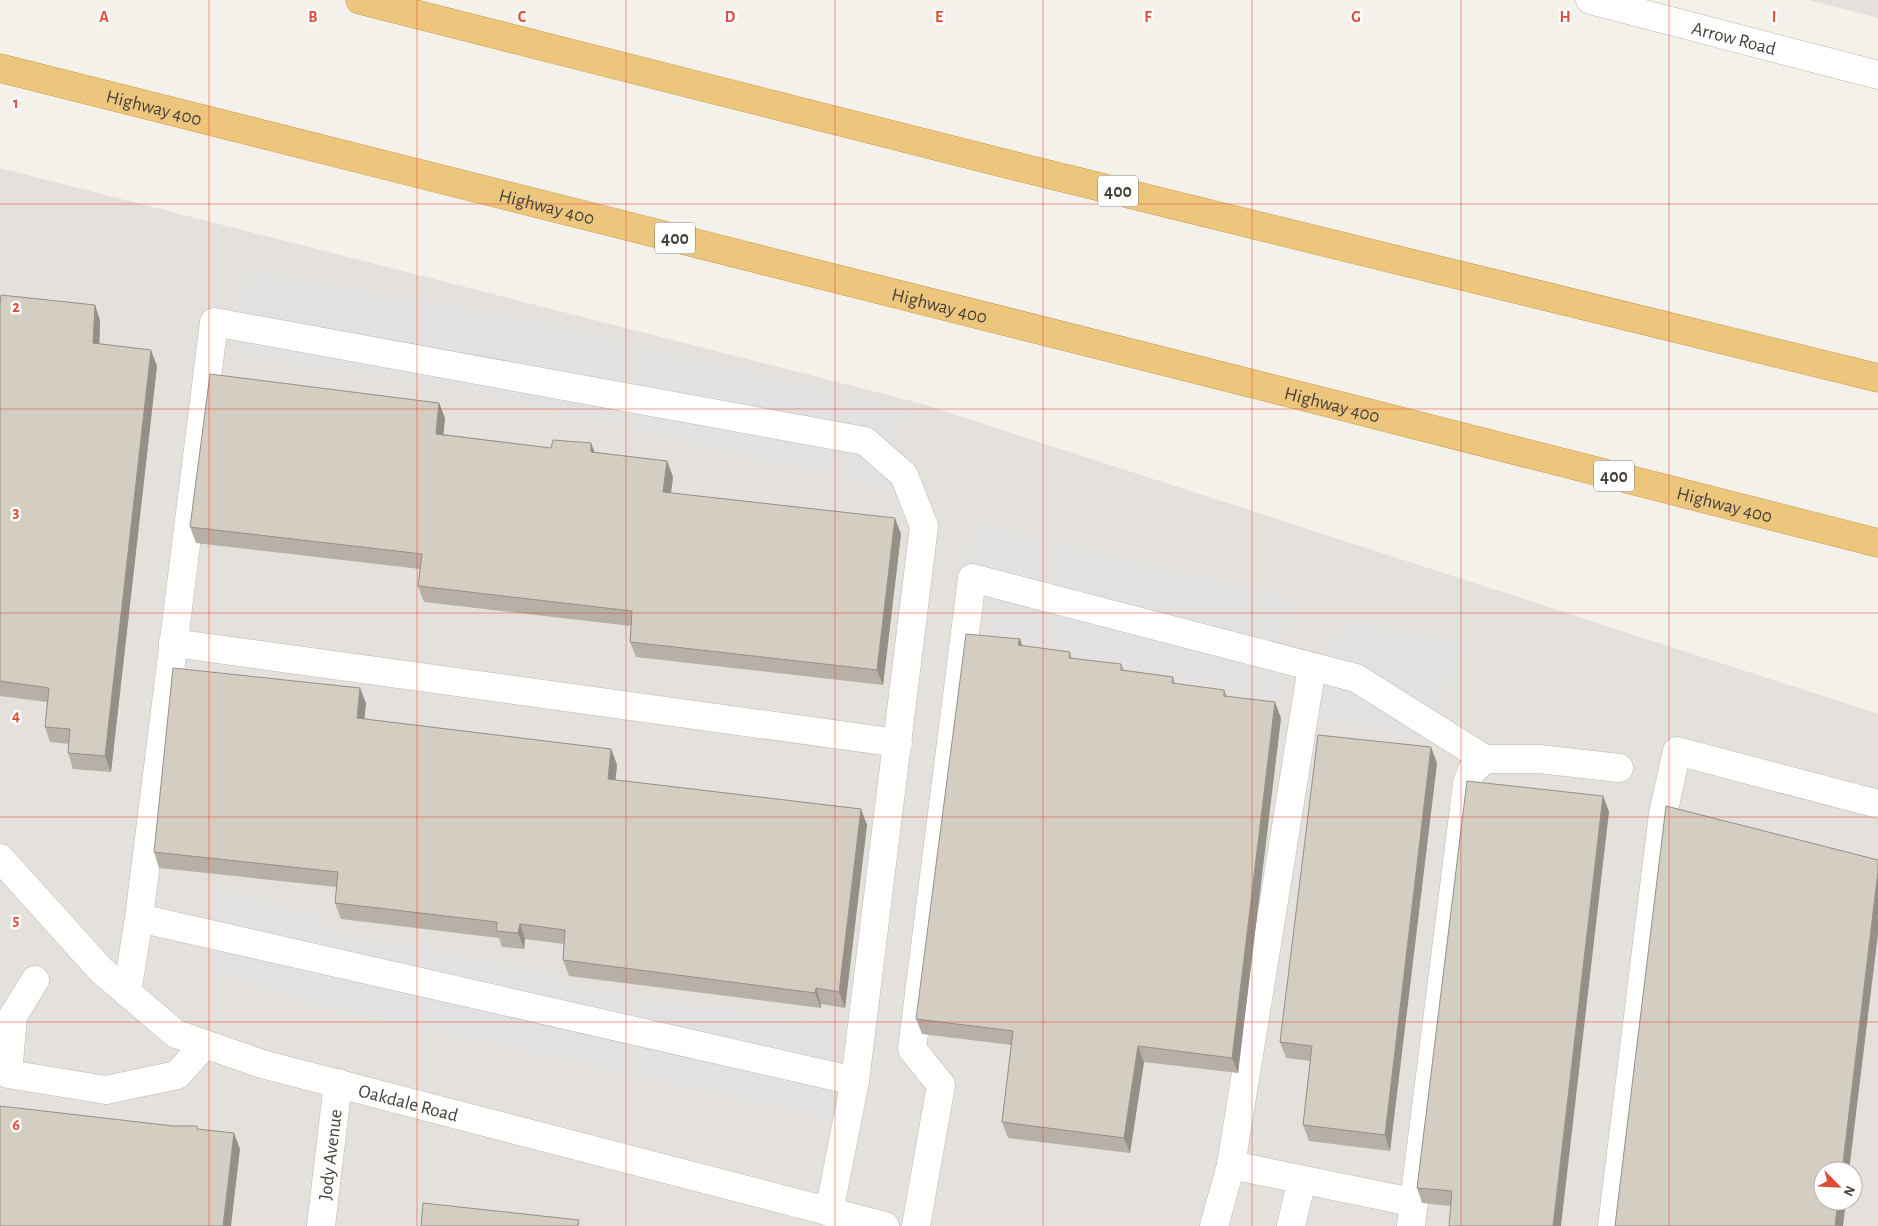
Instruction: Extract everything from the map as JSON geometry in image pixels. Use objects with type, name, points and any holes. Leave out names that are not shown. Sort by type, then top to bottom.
[{"type":"highway","name":"400","points":[[360,0],[1024,168],[1878,378]]},
{"type":"highway","name":"Highway 400","points":[[0,68],[1878,543]]},
{"type":"street","name":"Arrow Road","points":[[1590,0],[1628,5],[1878,75]]},
{"type":"street","points":[[127,992],[139,918],[214,322],[865,441],[904,475],[924,526],[855,1081],[829,1212]]},
{"type":"street","points":[[916,1226],[941,1085],[912,1049],[972,578],[1356,678],[1485,759],[1539,758],[1619,768]]},
{"type":"street","points":[[173,644],[898,743]]},
{"type":"street","points":[[1214,1226],[1231,1165],[1312,666]]},
{"type":"street","points":[[1612,1226],[1663,814],[1677,751],[1878,804]]},
{"type":"street","points":[[1231,1165],[1302,1180],[1411,1214],[1467,784],[1471,772],[1485,759]]},
{"type":"street","name":"Oakdale Road","points":[[0,858],[101,970],[176,1034],[262,1064],[885,1226]]},
{"type":"street","points":[[139,918],[855,1081]]},
{"type":"street","points":[[35,980],[13,1016],[8,1074],[106,1090],[177,1075],[205,1044]]},
{"type":"street","name":"Jody Avenue","points":[[320,1226],[338,1083]]},
{"type":"street","points":[[1291,1226],[1302,1180]]},
{"type":"shaded area","points":[[1809,0],[1878,0],[1878,18]]},
{"type":"shaded area","points":[[0,168],[919,403],[1878,714],[1878,1226],[0,1226]]},
{"type":"shaded area","points":[[245,269],[523,316],[910,407],[901,496],[458,388],[231,356]]},
{"type":"shaded area","points":[[968,519],[1296,598],[1283,704],[990,636],[992,587],[958,584]]},
{"type":"shaded area","points":[[1335,616],[1462,641],[1441,743],[1315,718]]},
{"type":"shaded area","points":[[208,885],[238,891],[330,917],[332,930],[561,972],[568,984],[846,1027],[832,1121],[294,1002],[209,971]]},
{"type":"building","points":[[1,295],[95,305],[93,343],[151,350],[105,756],[68,753],[70,729],[45,727],[49,688],[0,681]]},
{"type":"building","points":[[210,374],[439,403],[436,434],[551,448],[553,440],[591,443],[591,452],[667,461],[663,492],[895,518],[877,670],[630,642],[632,611],[418,586],[422,554],[190,527]]},
{"type":"building","points":[[966,634],[1020,639],[1018,645],[1070,652],[1069,658],[1121,664],[1121,670],[1173,677],[1172,683],[1224,690],[1224,696],[1275,702],[1232,1058],[1138,1046],[1124,1138],[1002,1122],[1013,1031],[916,1019]]},
{"type":"building","points":[[173,668],[360,688],[357,718],[611,749],[608,779],[861,809],[839,992],[816,988],[815,993],[563,960],[565,930],[520,924],[518,933],[496,931],[497,922],[335,903],[338,872],[154,852]]},
{"type":"building","points":[[1318,735],[1431,747],[1385,1135],[1303,1125],[1312,1046],[1280,1042]]},
{"type":"building","points":[[1467,781],[1603,796],[1553,1226],[1449,1226],[1452,1191],[1417,1188]]},
{"type":"building","points":[[1666,806],[1878,860],[1843,1161],[1813,1161],[1813,1211],[1837,1211],[1835,1226],[1615,1226]]},
{"type":"building","points":[[0,1106],[173,1126],[197,1126],[197,1129],[234,1133],[223,1226],[0,1226]]},
{"type":"building","points":[[423,1203],[579,1220],[578,1226],[421,1226]]}]
